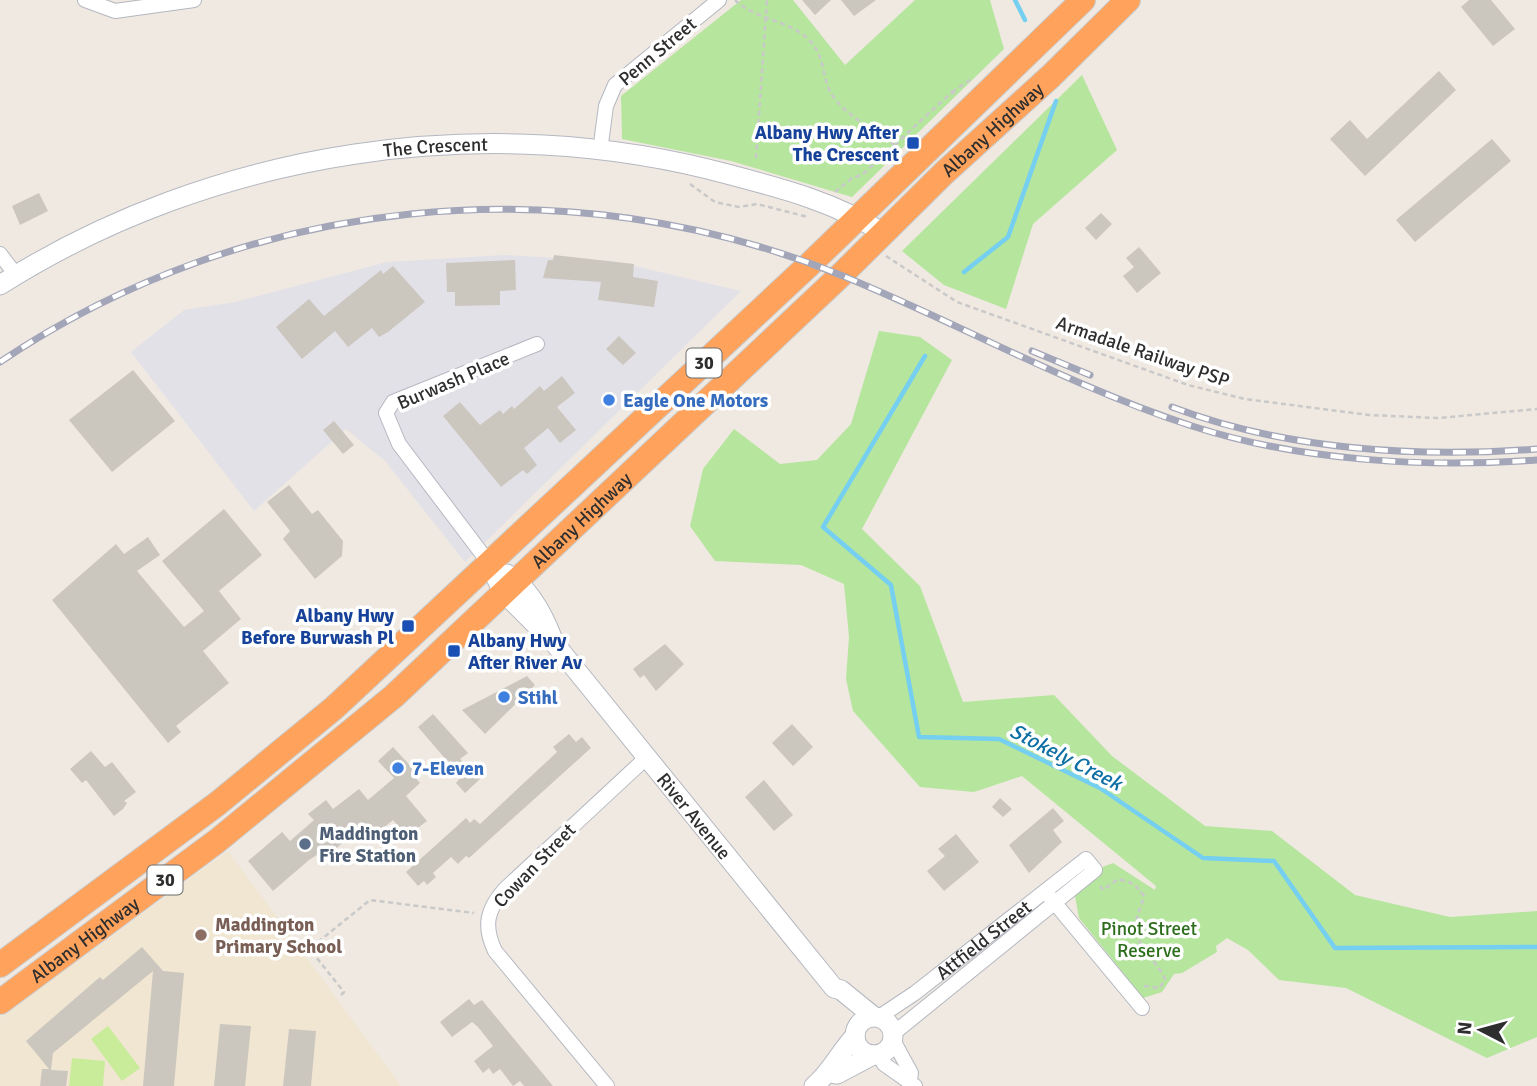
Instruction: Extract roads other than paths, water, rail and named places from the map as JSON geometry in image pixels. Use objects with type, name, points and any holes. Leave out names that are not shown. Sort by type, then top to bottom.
[{"type":"highway","name":"Albany Highway","points":[[0,965],[227,794],[334,708],[750,320],[1083,0]]},
{"type":"highway","name":"Albany Highway","points":[[0,1002],[247,817],[394,696],[772,339],[883,244],[1128,0]]},
{"type":"highway","points":[[750,320],[772,339]]},
{"type":"highway","points":[[227,794],[247,817]]},
{"type":"main road","name":"The Crescent","points":[[8,280],[95,231],[147,208],[216,185],[287,167],[358,154],[430,146],[509,144],[600,150],[721,172],[807,197],[858,217],[883,244]]},
{"type":"main road","points":[[489,563],[510,586]]},
{"type":"main road","name":"River Avenue","points":[[510,586],[834,988],[841,990],[876,1017]]},
{"type":"main road","name":"River Avenue","points":[[834,988],[834,995],[855,1033]]},
{"type":"main road","points":[[814,1086],[830,1073],[832,1065],[862,1020],[876,1017],[889,1023],[894,1036],[888,1049],[837,1074],[830,1073]]},
{"type":"main road","points":[[855,1033],[863,1051],[876,1055]]},
{"type":"street","points":[[85,0],[115,11],[194,0]]},
{"type":"street","name":"Penn Street","points":[[600,150],[606,106],[615,85],[719,0]]},
{"type":"street","points":[[0,254],[8,280]]},
{"type":"street","name":"Burwash Place","points":[[489,563],[399,444],[386,413],[393,402],[537,344]]},
{"type":"street","name":"Cowan Street","points":[[607,1086],[495,951],[487,925],[490,911],[505,889],[646,758]]},
{"type":"street","name":"Attfield Street","points":[[876,1017],[915,993],[1090,867]]},
{"type":"street","points":[[1050,897],[1142,1008]]},
{"type":"street","name":"Attfield Street","points":[[894,1036],[1050,897]]},
{"type":"street","points":[[894,1036],[913,1083]]},
{"type":"street","points":[[876,1055],[884,1064],[913,1083]]},
{"type":"waterway","points":[[1015,0],[1025,20]]},
{"type":"waterway","points":[[964,272],[1008,237],[1056,101]]},
{"type":"waterway","name":"Stokely Creek","points":[[925,356],[823,527],[891,585],[919,737],[999,739],[1100,788],[1203,858],[1274,861],[1335,948],[1537,947]]},
{"type":"railway","points":[[0,362],[96,306],[197,262],[303,232],[411,214],[520,210],[629,218],[737,240],[843,276],[1103,393],[1233,438],[1275,447],[1363,459],[1451,463],[1537,460]]},
{"type":"railway","points":[[1032,351],[1090,375]]},
{"type":"railway","points":[[1172,407],[1215,422],[1260,433],[1352,448],[1445,452],[1537,449]]},
{"type":"place","name":"Albany Hwy After The Crescent","points":[[913,143]]},
{"type":"place","name":"Eagle One Motors","points":[[609,400]]},
{"type":"place","name":"Albany Hwy Before Burwash Pl","points":[[408,626]]},
{"type":"place","name":"Albany Hwy After River Av","points":[[454,651]]},
{"type":"place","name":"Stihl","points":[[504,697]]},
{"type":"place","name":"7-Eleven","points":[[398,768]]},
{"type":"place","name":"Maddington Fire Station","points":[[305,844]]},
{"type":"place","name":"Maddington Primary School","points":[[201,935]]},
{"type":"park label","name":"Pinot Street Reserve","points":[[1149,939]]}]
